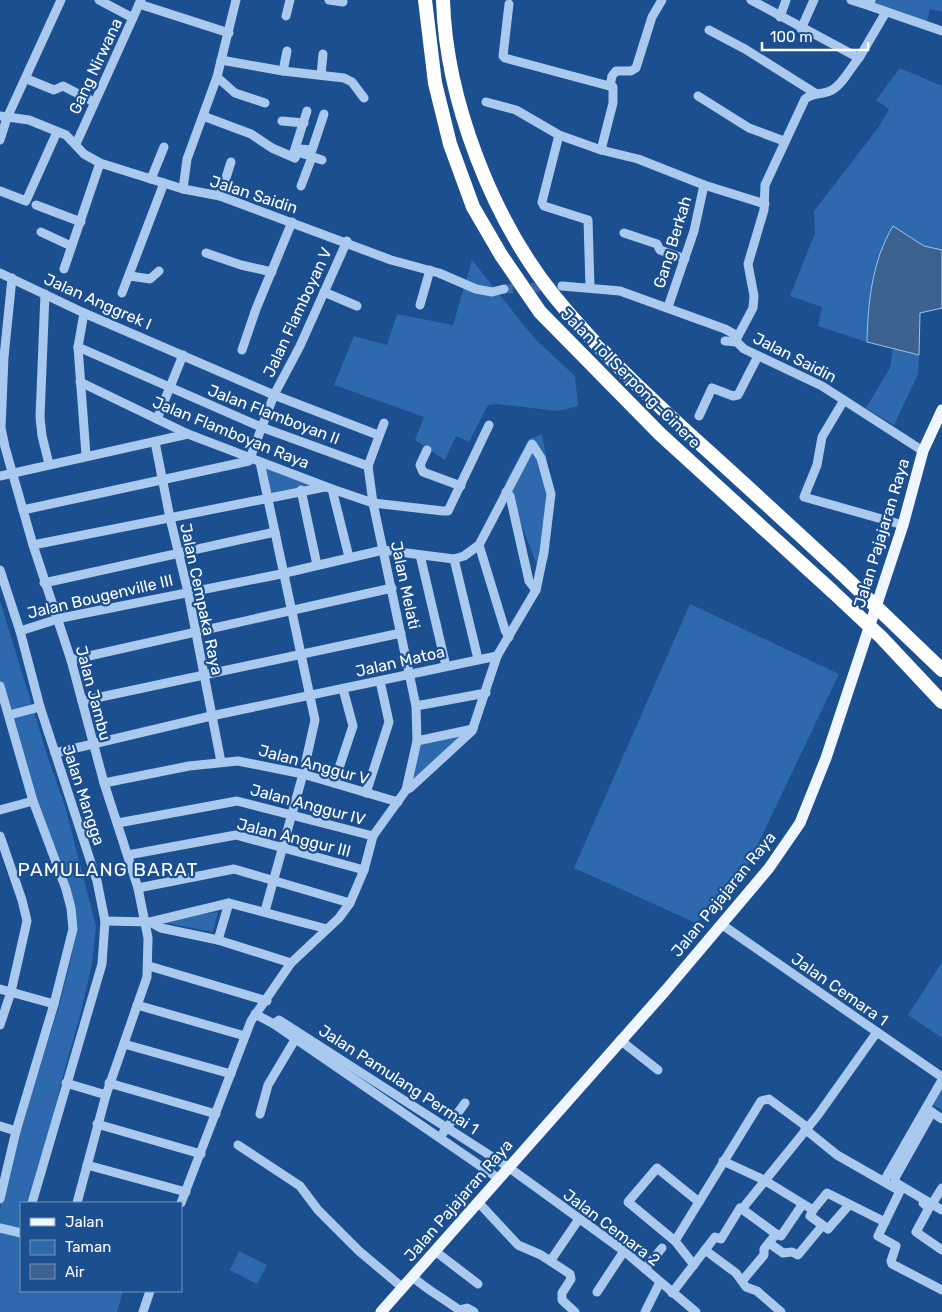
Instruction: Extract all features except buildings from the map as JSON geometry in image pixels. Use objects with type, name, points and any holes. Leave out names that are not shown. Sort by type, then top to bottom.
[{"type":"highway","name":"Jalan Tol Serpong–Cinere","points":[[425,0],[435,83],[450,144],[474,207],[501,255],[540,312],[660,434],[881,637],[942,702]]},
{"type":"highway","name":"Jalan Tol Serpong–Cinere","points":[[443,0],[452,75],[468,134],[493,195],[518,242],[554,296],[607,356],[841,572],[942,670]]},
{"type":"main road","name":"Jalan Pajajaran Raya","points":[[380,1312],[721,924],[774,861],[800,823],[812,798],[903,525],[923,451],[942,410]]},
{"type":"street","points":[[0,140],[4,117],[27,79],[61,0]]},
{"type":"street","points":[[99,0],[133,18]]},
{"type":"street","points":[[183,189],[187,159],[217,76],[236,0]]},
{"type":"street","points":[[286,16],[290,0]]},
{"type":"street","points":[[329,0],[343,2]]},
{"type":"street","points":[[610,86],[612,76],[616,71],[631,71],[636,68],[652,18],[662,0]]},
{"type":"street","points":[[780,17],[786,0]]},
{"type":"street","points":[[801,29],[814,0]]},
{"type":"street","points":[[851,0],[870,3],[886,12],[942,31]]},
{"type":"street","points":[[754,1],[801,29],[859,58]]},
{"type":"street","points":[[140,2],[229,33]]},
{"type":"street","name":"Gang Nirwana","points":[[76,144],[140,2]]},
{"type":"street","points":[[509,4],[503,56],[505,58],[610,86],[614,89],[601,150]]},
{"type":"street","points":[[709,30],[745,48],[816,93],[822,94],[833,90],[859,58],[886,12]]},
{"type":"street","points":[[283,71],[287,52]]},
{"type":"street","points":[[321,75],[323,54]]},
{"type":"street","points":[[221,60],[283,71],[348,79],[364,98]]},
{"type":"street","points":[[217,76],[236,93],[265,103]]},
{"type":"street","points":[[27,79],[54,90],[63,86],[94,102]]},
{"type":"street","points":[[726,341],[737,340],[753,308],[754,296],[748,264],[762,220],[765,204],[765,185],[805,99],[816,93]]},
{"type":"street","points":[[698,96],[748,128],[784,141]]},
{"type":"street","points":[[486,102],[516,110],[559,135],[601,150],[638,158],[704,185],[765,204]]},
{"type":"street","points":[[290,156],[307,111]]},
{"type":"street","points":[[295,147],[311,151],[324,114]]},
{"type":"street","points":[[203,116],[251,134],[272,148],[290,156],[296,158],[298,152],[322,160]]},
{"type":"street","name":"Jalan Saidin","points":[[4,117],[24,119],[57,132],[76,144],[84,154],[100,163],[183,189],[220,196],[346,241],[392,260],[430,270],[476,289],[492,292],[504,289]]},
{"type":"street","points":[[282,121],[304,123]]},
{"type":"street","points":[[0,191],[26,201],[57,132]]},
{"type":"street","points":[[559,135],[542,202],[544,206],[588,220],[590,287]]},
{"type":"street","points":[[151,179],[164,147]]},
{"type":"street","points":[[301,186],[312,156]]},
{"type":"street","points":[[220,196],[231,162]]},
{"type":"street","points":[[64,269],[100,163]]},
{"type":"street","points":[[122,293],[164,183]]},
{"type":"street","name":"Gang Berkah","points":[[668,307],[685,259],[704,185]]},
{"type":"street","points":[[36,205],[81,222]]},
{"type":"street","points":[[242,350],[256,309],[292,222]]},
{"type":"street","points":[[41,232],[71,246]]},
{"type":"street","points":[[624,233],[657,244],[660,250],[685,259]]},
{"type":"street","name":"Jalan Flamboyan V","points":[[251,459],[274,395],[300,346],[346,241]]},
{"type":"street","points":[[206,253],[272,272]]},
{"type":"street","points":[[420,305],[430,270]]},
{"type":"street","points":[[130,276],[153,278],[159,271]]},
{"type":"street","name":"Jalan Anggrek I","points":[[0,273],[84,313],[274,395]]},
{"type":"street","name":"Jalan Jambu","points":[[12,278],[4,357],[1,428],[11,473],[32,545],[70,660],[104,783],[138,888],[147,922],[149,966]]},
{"type":"street","name":"Jalan Saidin","points":[[562,286],[620,291],[725,329],[744,349],[822,386],[923,451]]},
{"type":"street","points":[[324,292],[357,306]]},
{"type":"street","points":[[45,294],[40,417],[42,436],[49,464]]},
{"type":"street","points":[[84,313],[78,347],[86,455]]},
{"type":"street","name":"Jalan Flamboyan II","points":[[78,347],[170,389],[261,427],[368,466]]},
{"type":"street","points":[[158,419],[183,356]]},
{"type":"street","points":[[699,416],[712,388],[733,396],[738,395],[758,356]]},
{"type":"street","name":"Jalan Flamboyan Raya","points":[[80,382],[188,434],[328,488],[373,503],[448,511],[461,486]]},
{"type":"street","name":"Jalan Flamboyan V","points":[[274,395],[378,435]]},
{"type":"street","points":[[844,400],[822,437],[817,465],[804,497],[903,525]]},
{"type":"street","points":[[368,466],[384,423]]},
{"type":"street","points":[[427,450],[420,465],[423,472],[461,486],[489,425]]},
{"type":"street","points":[[0,476],[86,455],[188,434]]},
{"type":"street","name":"Jalan Cempaka Raya","points":[[155,442],[170,518],[188,592],[210,716],[221,762]]},
{"type":"street","points":[[181,1202],[255,1014],[267,1001],[290,963],[339,918],[350,903],[364,870],[373,836],[406,790],[473,729],[497,656],[536,590],[551,502],[541,458],[534,444],[531,445],[480,545],[464,556],[454,559],[478,659]]},
{"type":"street","points":[[23,510],[248,462],[251,459]]},
{"type":"street","points":[[260,462],[315,724],[304,774],[265,911]]},
{"type":"street","name":"Jalan Melati","points":[[368,466],[373,503],[416,706],[417,741],[406,790]]},
{"type":"street","points":[[32,545],[301,490],[328,488],[349,557]]},
{"type":"street","points":[[301,490],[317,565]]},
{"type":"street","points":[[506,492],[510,496],[529,581],[536,590]]},
{"type":"street","points":[[44,583],[275,532]]},
{"type":"street","points":[[480,545],[505,630],[509,636]]},
{"type":"street","name":"Jalan Bougenville III","points":[[20,631],[57,619],[284,573],[383,550],[454,559]]},
{"type":"street","points":[[420,555],[446,666]]},
{"type":"street","name":"Jalan Mangga","points":[[0,570],[20,631],[40,707],[100,890],[105,921],[102,964],[32,1202]]},
{"type":"street","points":[[70,660],[292,612],[392,588]]},
{"type":"street","points":[[82,701],[401,633]]},
{"type":"street","name":"Jalan Matoa","points":[[210,716],[344,690],[497,656]]},
{"type":"street","points":[[366,793],[389,722],[380,681]]},
{"type":"street","points":[[0,686],[33,801],[66,889],[73,918],[70,946],[16,1131],[0,1199]]},
{"type":"street","points":[[334,783],[353,726],[344,690]]},
{"type":"street","points":[[416,706],[486,693]]},
{"type":"street","points":[[9,715],[40,707]]},
{"type":"street","points":[[55,753],[92,742],[210,716]]},
{"type":"street","points":[[417,741],[473,729]]},
{"type":"street","name":"Jalan Anggur V","points":[[104,783],[189,766],[245,761],[304,774],[398,802]]},
{"type":"street","name":"Jalan Anggur IV","points":[[118,823],[230,800],[250,803],[373,836]]},
{"type":"street","points":[[0,810],[33,801]]},
{"type":"street","name":"Jalan Anggur III","points":[[128,855],[230,835],[364,870]]},
{"type":"street","points":[[0,836],[22,900],[27,921],[0,1025]]},
{"type":"street","points":[[138,888],[234,869],[274,879],[350,903]]},
{"type":"street","points":[[105,921],[147,922],[229,903],[265,911],[326,929]]},
{"type":"street","points":[[218,940],[229,903]]},
{"type":"street","points":[[147,922],[161,928],[218,940],[290,963]]},
{"type":"street","name":"Jalan Cemara 1","points":[[721,924],[942,1079],[929,1111],[884,1181]]},
{"type":"street","points":[[78,1202],[97,1124],[138,1005],[149,966],[267,1001]]},
{"type":"street","points":[[0,989],[54,1004]]},
{"type":"street","points":[[138,1005],[245,1036]]},
{"type":"street","points":[[255,1014],[376,1088],[498,1178]]},
{"type":"street","name":"Jalan Pamulang Permai 1","points":[[274,1024],[279,1020],[349,1070]]},
{"type":"street","points":[[672,1293],[715,1237],[721,1240],[740,1208],[742,1209],[818,1115],[876,1032]]},
{"type":"street","points":[[260,1114],[268,1085],[296,1038]]},
{"type":"street","points":[[620,1040],[658,1070]]},
{"type":"street","points":[[124,1044],[231,1074]]},
{"type":"street","points":[[66,1083],[106,1095]]},
{"type":"street","points":[[110,1083],[216,1114]]},
{"type":"street","name":"Jalan Pamulang Permai 1","points":[[376,1088],[446,1128],[508,1167]]},
{"type":"street","points":[[675,1241],[762,1100],[768,1099],[837,1155],[929,1206],[916,1232],[942,1250]]},
{"type":"street","points":[[440,1137],[466,1103]]},
{"type":"street","points":[[942,1119],[929,1111],[895,1178],[896,1183],[942,1210]]},
{"type":"street","points":[[97,1124],[201,1154]]},
{"type":"street","points":[[0,1126],[16,1131]]},
{"type":"street","points":[[238,1145],[300,1186],[318,1210],[359,1251],[403,1288]]},
{"type":"street","points":[[723,1161],[764,1180],[813,1210]]},
{"type":"street","points":[[87,1165],[186,1192]]},
{"type":"street","name":"Jalan Cemara 2","points":[[508,1167],[624,1251],[696,1312]]},
{"type":"street","points":[[694,1265],[675,1241],[628,1203],[629,1199],[657,1168],[699,1202]]},
{"type":"street","points":[[932,1204],[942,1188]]},
{"type":"street","points":[[900,1191],[878,1236],[896,1246],[891,1262],[942,1290]]},
{"type":"street","points":[[849,1205],[830,1229],[822,1226],[810,1216],[826,1193],[885,1222]]},
{"type":"street","points":[[478,1202],[518,1245],[551,1260],[572,1277],[561,1296],[562,1300],[575,1312]]},
{"type":"street","points":[[742,1209],[780,1236],[802,1205]]},
{"type":"street","points":[[551,1260],[579,1219]]},
{"type":"street","points":[[769,1243],[783,1253],[792,1252],[798,1255],[822,1226]]},
{"type":"street","points":[[0,1228],[20,1233]]},
{"type":"street","points":[[743,1280],[764,1254],[776,1234]]},
{"type":"street","points":[[645,1269],[662,1248]]},
{"type":"street","points":[[705,1250],[743,1280],[746,1286],[757,1292],[781,1312]]},
{"type":"street","points":[[435,1251],[478,1284]]},
{"type":"street","points":[[597,1292],[624,1251]]},
{"type":"street","points":[[412,1277],[429,1291],[439,1295],[459,1310],[467,1308],[474,1312]]},
{"type":"street","points":[[645,1312],[660,1282]]},
{"type":"street","points":[[143,1312],[150,1292]]},
{"type":"green space","points":[[869,0],[942,0],[942,12],[930,9],[926,25],[866,7]]},
{"type":"green space","points":[[900,68],[942,86],[942,250],[924,246],[893,226],[880,253],[872,282],[867,342],[818,326],[822,307],[790,296],[815,233],[814,211],[878,128],[889,109],[876,100]]},
{"type":"green space","points":[[472,260],[535,339],[575,376],[578,406],[558,411],[496,404],[488,405],[469,442],[456,436],[445,460],[415,440],[424,417],[334,385],[354,336],[387,345],[397,314],[453,325]]},
{"type":"green space","points":[[893,348],[919,355],[918,374],[894,425],[866,408],[890,368]]},
{"type":"green space","points":[[542,434],[554,501],[548,559],[537,565],[505,483],[529,439]]},
{"type":"green space","points":[[261,465],[316,486],[268,496]]},
{"type":"green space","points":[[0,601],[49,761],[65,806],[96,926],[92,964],[80,1016],[61,1082],[33,1202],[20,1202],[20,1292],[123,1292],[117,1312],[0,1312],[0,1208],[19,1134],[60,1003],[72,954],[74,919],[0,682]]},
{"type":"green space","points":[[690,604],[839,674],[746,869],[696,923],[574,868]]},
{"type":"green space","points":[[471,732],[406,790],[417,741]]},
{"type":"green space","points":[[218,912],[213,932],[156,921]]},
{"type":"green space","points":[[942,962],[942,1038],[908,1015]]},
{"type":"green space","points":[[942,1087],[942,1110],[933,1105]]},
{"type":"green space","points":[[239,1251],[267,1265],[257,1284],[230,1270]]},
{"type":"water","points":[[893,226],[924,246],[942,250],[942,308],[920,313],[919,355],[867,342],[872,282],[880,253]]},
{"type":"tunnel","points":[[504,289],[562,286]]},
{"type":"district","name":"PAMULANG BARAT","points":[[108,869]]}]
